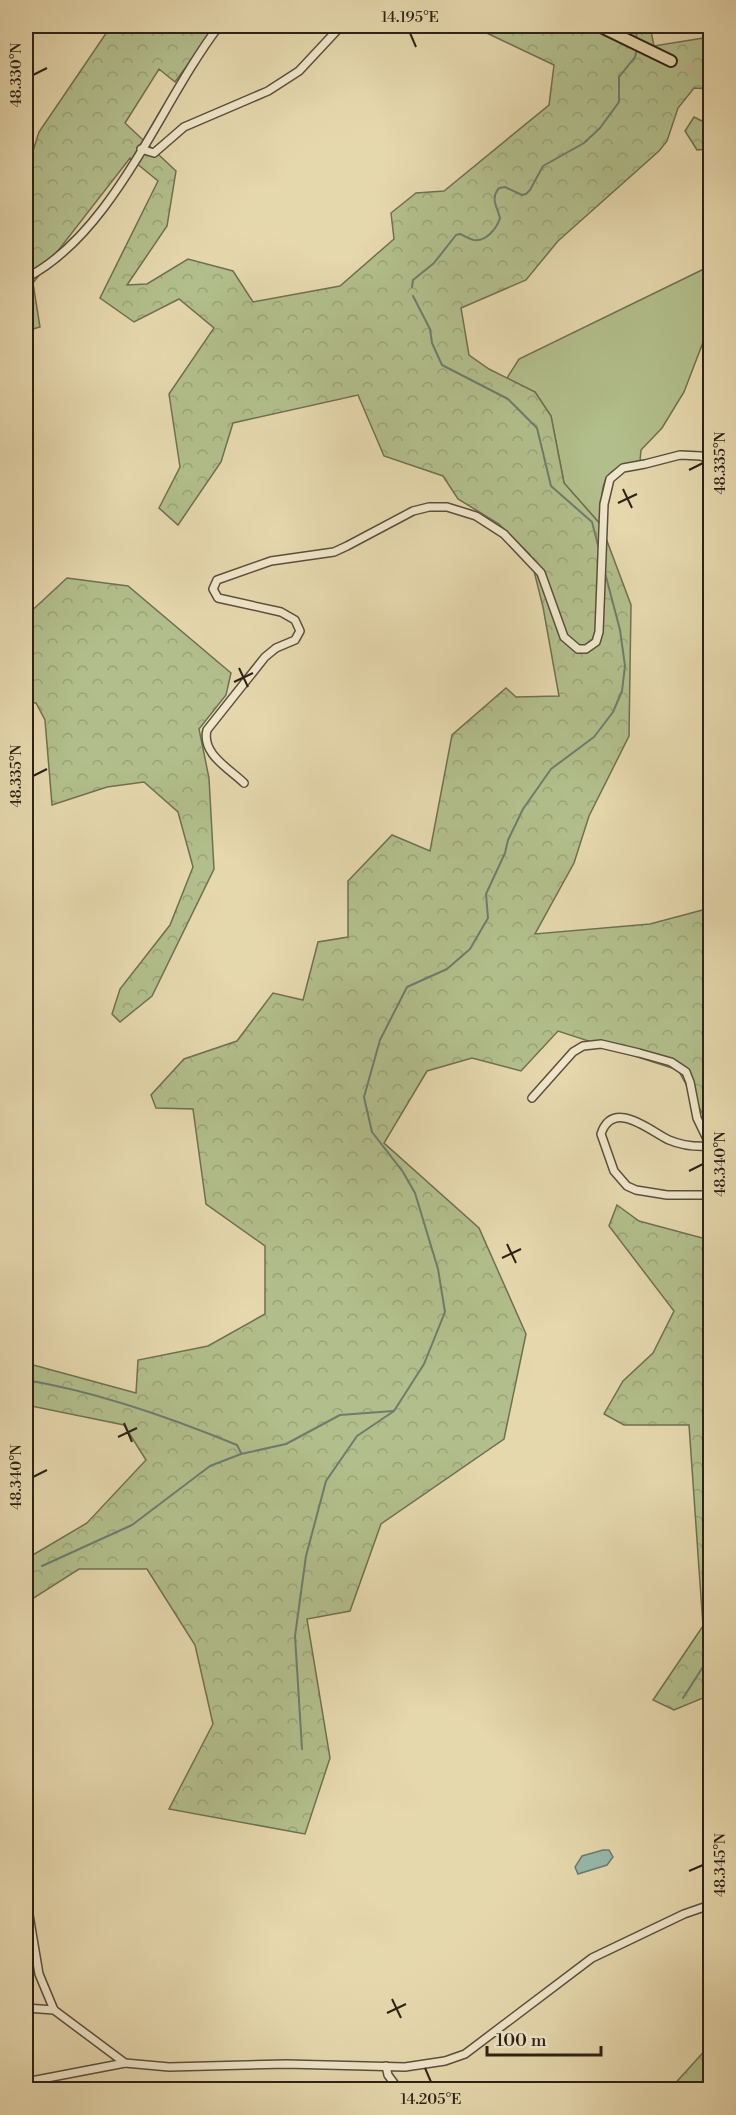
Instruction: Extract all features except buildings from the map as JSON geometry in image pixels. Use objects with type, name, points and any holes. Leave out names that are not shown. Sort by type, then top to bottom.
[{"type":"main road","points":[[599,26],[671,61]]},
{"type":"street","points":[[26,278],[47,265],[90,223],[113,193],[199,54],[219,26]]},
{"type":"street","points":[[141,149],[154,153],[184,127],[268,92],[304,67],[341,26]]},
{"type":"street","points":[[244,783],[211,753],[206,738],[207,730],[259,664],[270,652],[295,640],[300,628],[295,620],[281,612],[218,598],[213,589],[217,579],[271,561],[340,550],[405,515],[429,507],[455,509],[487,522],[504,534],[538,569],[544,579],[564,637],[578,649],[590,648],[596,642],[600,626],[603,511],[609,479],[623,468],[680,454],[701,456],[711,460]]},
{"type":"street","points":[[532,1098],[568,1058],[583,1046],[601,1044],[671,1062],[686,1072],[697,1118],[711,1146],[697,1147],[680,1144],[628,1118],[610,1120],[604,1126],[601,1134],[614,1171],[627,1186],[636,1190],[667,1195],[711,1195]]},
{"type":"street","points":[[26,1897],[39,1974],[54,2010],[125,2063]]},
{"type":"street","points":[[26,2082],[125,2063],[169,2067],[286,2064],[425,2066],[445,2061],[465,2054],[592,1958],[684,1914],[711,1905]]},
{"type":"street","points":[[26,2008],[54,2010]]},
{"type":"street","points":[[386,2066],[388,2075],[399,2090]]},
{"type":"green space","points":[[111,26],[216,26],[175,82],[159,69],[125,123],[176,171],[167,226],[127,285],[147,284],[188,259],[233,271],[253,302],[340,286],[394,239],[391,213],[416,193],[444,191],[549,105],[554,65],[472,26],[650,26],[654,46],[710,37],[710,89],[694,88],[678,108],[667,141],[659,151],[558,241],[526,280],[461,308],[469,355],[489,369],[535,392],[551,416],[564,483],[601,525],[631,605],[629,736],[589,816],[574,863],[535,934],[650,924],[710,908],[710,1127],[678,1070],[558,1031],[521,1071],[472,1058],[427,1071],[384,1143],[479,1228],[526,1334],[504,1439],[381,1524],[350,1611],[307,1619],[330,1758],[305,1834],[169,1809],[213,1724],[195,1645],[147,1569],[79,1569],[26,1603],[26,1559],[87,1523],[146,1460],[124,1425],[26,1405],[26,1363],[136,1393],[138,1360],[208,1346],[265,1314],[265,1246],[206,1204],[193,1109],[156,1108],[151,1095],[184,1059],[237,1041],[273,993],[303,1000],[318,942],[348,937],[348,881],[392,835],[430,851],[452,735],[506,688],[516,697],[559,696],[543,607],[530,555],[499,524],[458,499],[443,476],[384,456],[358,395],[233,423],[221,462],[178,525],[159,508],[180,467],[169,394],[214,328],[179,299],[134,322],[100,298],[158,181],[130,158],[33,283],[40,327],[26,331],[26,173],[39,132]]},
{"type":"green space","points":[[694,117],[710,125],[710,149],[697,150],[685,131]]},
{"type":"green space","points":[[710,266],[710,324],[684,392],[662,428],[641,450],[640,461],[626,464],[609,475],[603,490],[601,525],[564,483],[551,416],[535,392],[507,378],[519,359]]},
{"type":"green space","points":[[67,578],[128,586],[231,673],[226,695],[199,729],[209,778],[214,869],[152,996],[120,1022],[112,1014],[120,989],[170,925],[193,867],[178,812],[144,782],[107,787],[52,805],[45,720],[36,703],[26,702],[26,616]]},
{"type":"green space","points":[[617,1205],[639,1221],[710,1240],[710,1693],[708,1696],[674,1710],[653,1700],[703,1626],[689,1425],[624,1425],[604,1414],[623,1381],[653,1353],[674,1311],[609,1226]]},
{"type":"green space","points":[[710,2045],[710,2089],[670,2089]]},
{"type":"shaded area","points":[[609,1850],[613,1857],[607,1865],[578,1874],[575,1867],[582,1856]]},
{"type":"waterway","points":[[636,41],[637,26]]},
{"type":"waterway","points":[[412,287],[413,280],[434,263],[456,235],[460,234],[472,240],[478,240],[487,237],[494,230],[500,218],[495,199],[499,188],[505,187],[522,195],[526,194],[543,166],[584,143],[600,128],[619,102],[619,77],[635,57],[637,49]]},
{"type":"waterway","points":[[413,296],[430,329],[432,343],[442,365],[508,399],[537,428],[551,486],[592,522],[599,549]]},
{"type":"waterway","points":[[302,1749],[295,1636],[306,1556],[326,1481],[357,1436],[394,1411],[424,1364],[445,1312],[438,1269],[415,1193],[403,1172],[372,1132],[364,1097],[380,1040],[407,987],[447,969],[470,949],[488,918],[486,894],[523,809],[551,769],[594,737],[613,712],[622,691],[625,666],[620,630],[604,569]]},
{"type":"waterway","points":[[26,1380],[80,1391],[159,1415],[237,1445],[241,1453]]},
{"type":"waterway","points":[[42,1566],[132,1525],[210,1466],[241,1454],[286,1444],[340,1415],[393,1411]]},
{"type":"waterway","points":[[683,1698],[710,1656]]},
{"type":"tunnel","points":[[671,61],[710,76]]}]
